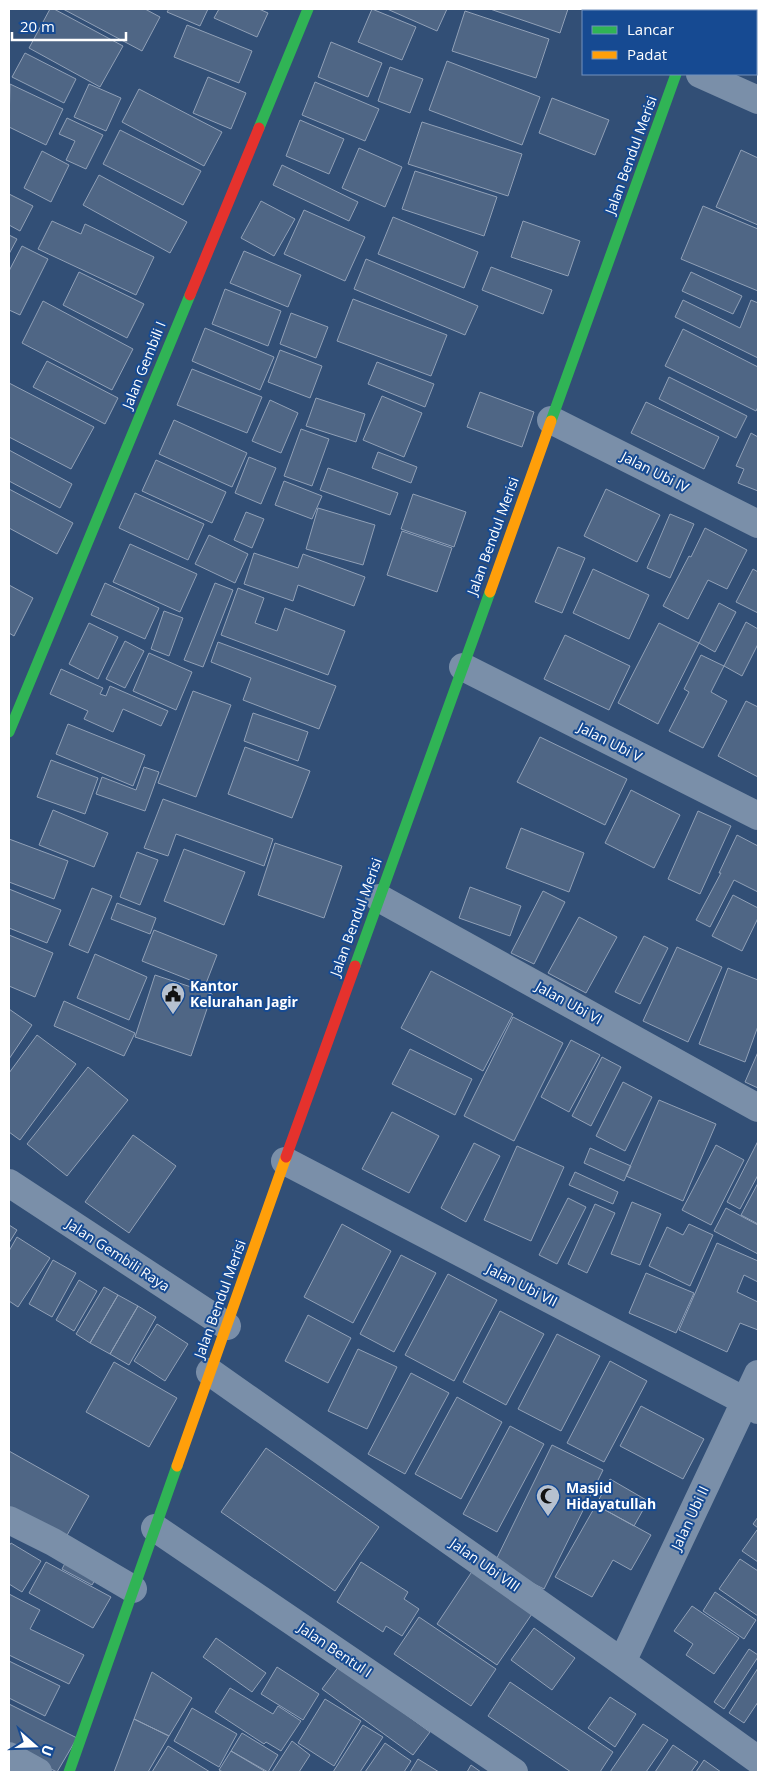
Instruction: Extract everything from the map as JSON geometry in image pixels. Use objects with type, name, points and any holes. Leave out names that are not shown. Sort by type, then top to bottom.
[{"type":"street","name":"Jalan Gembili I","points":[[9,732],[308,9]]},
{"type":"street","name":"Jalan Bendul Merisi","points":[[69,1772],[284,1162],[676,75]]},
{"type":"street","points":[[702,75],[758,100]]},
{"type":"street","name":"Jalan Ubi IV","points":[[551,420],[758,524]]},
{"type":"street","name":"Jalan Ubi V","points":[[462,667],[758,816]]},
{"type":"street","name":"Jalan Ubi VI","points":[[379,898],[758,1108]]},
{"type":"street","name":"Jalan Ubi VII","points":[[284,1162],[752,1406]]},
{"type":"street","name":"Jalan Gembili Raya","points":[[9,1183],[227,1326]]},
{"type":"street","name":"Jalan Ubi VIII","points":[[210,1372],[758,1760]]},
{"type":"street","name":"Jalan Ubi II","points":[[622,1662],[752,1406],[758,1374]]},
{"type":"street","points":[[9,1520],[53,1542],[133,1589]]},
{"type":"street","name":"Jalan Bentul I","points":[[155,1528],[514,1772]]},
{"type":"street","points":[[9,1756],[38,1772]]},
{"type":"building","points":[[50,9],[54,9],[123,46],[100,87],[29,48]]},
{"type":"building","points":[[63,9],[145,9],[160,17],[142,51]]},
{"type":"building","points":[[169,9],[208,9],[200,26],[167,12]]},
{"type":"building","points":[[219,9],[259,9],[268,13],[257,37],[214,18]]},
{"type":"building","points":[[372,9],[416,27],[402,60],[358,42]]},
{"type":"building","points":[[387,9],[447,9],[437,31]]},
{"type":"building","points":[[490,9],[568,9],[560,33]]},
{"type":"building","points":[[465,11],[549,39],[536,78],[452,51]]},
{"type":"building","points":[[187,25],[252,51],[239,83],[174,57]]},
{"type":"building","points":[[331,42],[382,63],[368,97],[318,77]]},
{"type":"building","points":[[25,53],[76,79],[64,103],[12,77]]},
{"type":"building","points":[[447,61],[540,97],[522,145],[429,110]]},
{"type":"building","points":[[390,67],[423,79],[410,113],[378,101]]},
{"type":"building","points":[[208,77],[246,93],[231,129],[193,113]]},
{"type":"building","points":[[315,82],[379,109],[365,141],[302,115]]},
{"type":"building","points":[[10,84],[63,109],[46,145],[9,127]]},
{"type":"building","points":[[89,84],[121,98],[106,131],[74,117]]},
{"type":"building","points":[[139,89],[222,132],[204,166],[122,122]]},
{"type":"building","points":[[552,98],[609,120],[595,155],[539,133]]},
{"type":"building","points":[[67,118],[103,135],[86,169],[66,160],[75,141],[59,134]]},
{"type":"building","points":[[300,120],[344,139],[329,174],[286,156]]},
{"type":"building","points":[[422,122],[522,154],[508,196],[408,164]]},
{"type":"building","points":[[120,130],[201,171],[183,205],[103,164]]},
{"type":"building","points":[[359,148],[402,167],[385,207],[342,188]]},
{"type":"building","points":[[741,150],[758,158],[758,225],[716,207]]},
{"type":"building","points":[[42,151],[69,165],[51,202],[24,188]]},
{"type":"building","points":[[282,165],[358,202],[349,221],[273,185]]},
{"type":"building","points":[[415,171],[497,197],[484,236],[402,209]]},
{"type":"building","points":[[99,175],[187,222],[170,253],[83,205]]},
{"type":"building","points":[[9,194],[33,206],[20,231],[9,225]]},
{"type":"building","points":[[261,201],[295,219],[274,256],[241,238]]},
{"type":"building","points":[[703,206],[758,229],[758,291],[681,259]]},
{"type":"building","points":[[304,210],[365,237],[345,281],[284,254]]},
{"type":"building","points":[[393,217],[478,252],[464,288],[378,254]]},
{"type":"building","points":[[52,221],[81,234],[85,224],[154,257],[136,295],[38,249]]},
{"type":"building","points":[[523,221],[580,241],[568,276],[511,257]]},
{"type":"building","points":[[9,235],[17,239],[9,254]]},
{"type":"building","points":[[22,246],[48,259],[20,315],[9,310],[9,271]]},
{"type":"building","points":[[244,251],[301,275],[288,307],[230,283]]},
{"type":"building","points":[[366,259],[478,306],[465,335],[354,289]]},
{"type":"building","points":[[491,267],[552,290],[543,314],[482,290]]},
{"type":"building","points":[[79,272],[144,304],[127,338],[63,305]]},
{"type":"building","points":[[691,272],[742,296],[733,314],[682,291]]},
{"type":"building","points":[[225,289],[281,311],[268,346],[212,324]]},
{"type":"building","points":[[353,299],[447,335],[431,376],[337,341]]},
{"type":"building","points":[[683,300],[740,328],[751,300],[758,303],[758,358],[675,317]]},
{"type":"building","points":[[43,301],[133,349],[112,390],[22,343]]},
{"type":"building","points":[[291,313],[328,327],[316,358],[280,344]]},
{"type":"building","points":[[205,328],[274,357],[260,390],[192,361]]},
{"type":"building","points":[[683,329],[758,367],[758,407],[756,411],[665,366]]},
{"type":"building","points":[[280,350],[322,366],[310,398],[268,382]]},
{"type":"building","points":[[47,361],[118,398],[105,424],[33,387]]},
{"type":"building","points":[[377,362],[434,384],[425,407],[368,384]]},
{"type":"building","points":[[192,369],[262,397],[247,433],[177,405]]},
{"type":"building","points":[[669,377],[747,416],[736,438],[659,399]]},
{"type":"building","points":[[9,383],[94,427],[71,469],[9,437]]},
{"type":"building","points":[[480,392],[534,412],[522,447],[467,427]]},
{"type":"building","points":[[382,396],[422,413],[404,457],[363,440]]},
{"type":"building","points":[[316,398],[365,414],[356,442],[306,426]]},
{"type":"building","points":[[270,400],[298,413],[281,453],[252,441]]},
{"type":"building","points":[[646,402],[719,437],[704,469],[631,433]]},
{"type":"building","points":[[174,420],[247,453],[232,487],[159,454]]},
{"type":"building","points":[[301,429],[329,439],[312,486],[284,476]]},
{"type":"building","points":[[751,433],[758,437],[758,491],[738,483],[744,469],[736,466]]},
{"type":"building","points":[[9,450],[72,484],[60,508],[9,481]]},
{"type":"building","points":[[378,452],[417,467],[411,483],[372,468]]},
{"type":"building","points":[[249,457],[276,468],[261,504],[235,493]]},
{"type":"building","points":[[156,460],[226,492],[212,523],[142,491]]},
{"type":"building","points":[[328,468],[398,493],[390,515],[320,490]]},
{"type":"building","points":[[284,481],[322,496],[312,519],[275,505]]},
{"type":"building","points":[[9,489],[73,523],[57,554],[9,528]]},
{"type":"building","points":[[606,489],[660,515],[637,562],[584,536]]},
{"type":"building","points":[[135,493],[204,524],[188,560],[119,528]]},
{"type":"building","points":[[413,494],[466,512],[454,547],[401,529]]},
{"type":"building","points":[[318,508],[375,525],[363,565],[306,549]]},
{"type":"building","points":[[246,512],[264,519],[252,548],[234,540]]},
{"type":"building","points":[[670,514],[694,524],[670,578],[647,568]]},
{"type":"building","points":[[705,528],[747,550],[727,589],[708,580],[688,619],[663,606]]},
{"type":"building","points":[[402,531],[452,548],[437,592],[387,575]]},
{"type":"building","points":[[209,535],[248,554],[235,583],[195,564]]},
{"type":"building","points":[[130,544],[197,574],[180,612],[113,582]]},
{"type":"building","points":[[558,547],[585,558],[562,613],[535,602]]},
{"type":"building","points":[[254,553],[298,568],[303,554],[365,577],[354,606],[298,585],[293,601],[244,584]]},
{"type":"building","points":[[593,569],[649,595],[629,639],[573,613]]},
{"type":"building","points":[[753,569],[758,572],[758,613],[736,602]]},
{"type":"building","points":[[105,583],[159,608],[145,639],[91,615]]},
{"type":"building","points":[[215,583],[233,590],[203,667],[184,660]]},
{"type":"building","points":[[9,585],[33,598],[14,636],[9,633]]},
{"type":"building","points":[[238,588],[264,598],[255,623],[277,631],[285,608],[345,631],[328,675],[221,635]]},
{"type":"building","points":[[719,603],[736,612],[715,652],[699,643]]},
{"type":"building","points":[[164,611],[183,618],[169,656],[151,649]]},
{"type":"building","points":[[746,622],[758,629],[758,644],[742,676],[724,666]]},
{"type":"building","points":[[89,623],[118,637],[98,679],[69,664]]},
{"type":"building","points":[[659,623],[699,643],[658,724],[618,703]]},
{"type":"building","points":[[565,635],[630,666],[609,710],[544,679]]},
{"type":"building","points":[[125,641],[144,651],[125,688],[106,679]]},
{"type":"building","points":[[218,642],[336,686],[319,729],[243,700],[251,678],[211,662]]},
{"type":"building","points":[[149,653],[192,672],[176,710],[133,691]]},
{"type":"building","points":[[701,655],[724,666],[711,692],[727,701],[703,748],[669,731],[689,692],[684,689]]},
{"type":"building","points":[[61,669],[103,688],[100,694],[106,696],[110,686],[168,711],[161,726],[123,709],[113,732],[84,719],[88,711],[50,694]]},
{"type":"building","points":[[193,691],[231,705],[196,797],[158,783]]},
{"type":"building","points":[[746,701],[758,707],[758,777],[718,756]]},
{"type":"building","points":[[253,713],[308,732],[298,761],[244,741]]},
{"type":"building","points":[[68,724],[145,755],[133,786],[56,754]]},
{"type":"building","points":[[540,737],[627,779],[605,825],[517,782]]},
{"type":"building","points":[[245,747],[310,771],[292,818],[228,794]]},
{"type":"building","points":[[51,760],[98,778],[85,814],[37,797]]},
{"type":"building","points":[[144,767],[159,772],[145,811],[96,794],[102,777],[136,790]]},
{"type":"building","points":[[631,790],[680,815],[654,868],[605,843]]},
{"type":"building","points":[[163,799],[273,839],[264,866],[176,834],[168,856],[144,848]]},
{"type":"building","points":[[53,810],[108,833],[94,867],[39,845]]},
{"type":"building","points":[[698,811],[731,826],[700,894],[668,879]]},
{"type":"building","points":[[521,828],[584,853],[569,892],[506,868]]},
{"type":"building","points":[[737,835],[758,846],[758,892],[734,880],[710,927],[696,920],[721,873],[719,873]]},
{"type":"building","points":[[9,839],[68,861],[54,899],[9,882]]},
{"type":"building","points":[[275,843],[342,866],[324,918],[258,895]]},
{"type":"building","points":[[184,849],[245,872],[224,925],[164,901]]},
{"type":"building","points":[[137,852],[158,860],[140,905],[120,897]]},
{"type":"building","points":[[470,887],[521,906],[510,936],[459,918]]},
{"type":"building","points":[[92,888],[112,896],[88,953],[69,945]]},
{"type":"building","points":[[9,889],[61,910],[47,943],[9,928]]},
{"type":"building","points":[[543,891],[565,902],[534,964],[511,953]]},
{"type":"building","points":[[733,895],[758,908],[758,918],[742,951],[712,936]]},
{"type":"building","points":[[117,903],[156,918],[150,934],[111,919]]},
{"type":"building","points":[[579,917],[617,937],[586,993],[548,973]]},
{"type":"building","points":[[154,930],[217,955],[205,986],[142,961]]},
{"type":"building","points":[[9,935],[53,953],[35,997],[9,986]]},
{"type":"building","points":[[644,936],[668,948],[640,1004],[615,992]]},
{"type":"building","points":[[677,947],[722,967],[688,1042],[643,1021]]},
{"type":"building","points":[[95,954],[147,977],[129,1020],[77,998]]},
{"type":"building","points":[[728,968],[758,980],[758,1026],[745,1062],[699,1044]]},
{"type":"building","points":[[431,971],[513,1014],[483,1071],[401,1028]]},
{"type":"building","name":"Kantor Kelurahan Jagir","points":[[155,975],[212,994],[191,1056],[135,1037]]},
{"type":"building","points":[[64,1001],[135,1033],[124,1056],[54,1026]]},
{"type":"building","points":[[9,1009],[32,1025],[9,1059]]},
{"type":"building","points":[[513,1017],[563,1043],[514,1141],[464,1116]]},
{"type":"building","points":[[37,1035],[76,1064],[20,1140],[9,1132],[9,1073]]},
{"type":"building","points":[[571,1040],[600,1055],[569,1112],[541,1097]]},
{"type":"building","points":[[410,1049],[472,1079],[455,1115],[392,1084]]},
{"type":"building","points":[[758,1052],[758,1088],[745,1082]]},
{"type":"building","points":[[602,1057],[621,1067],[591,1126],[572,1116]]},
{"type":"building","points":[[88,1067],[128,1100],[67,1176],[27,1144]]},
{"type":"building","points":[[623,1082],[652,1097],[625,1151],[596,1136]]},
{"type":"building","points":[[659,1100],[716,1124],[683,1201],[626,1176]]},
{"type":"building","points":[[392,1112],[439,1136],[409,1193],[362,1169]]},
{"type":"building","points":[[133,1135],[176,1166],[129,1233],[85,1202]]},
{"type":"building","points":[[758,1141],[758,1175],[740,1209],[727,1202]]},
{"type":"building","points":[[474,1143],[500,1156],[466,1222],[441,1208]]},
{"type":"building","points":[[716,1145],[744,1160],[711,1225],[682,1210]]},
{"type":"building","points":[[517,1146],[564,1167],[531,1241],[484,1220]]},
{"type":"building","points":[[590,1148],[631,1166],[624,1181],[584,1163]]},
{"type":"building","points":[[575,1172],[618,1192],[613,1204],[569,1185]]},
{"type":"building","points":[[758,1183],[758,1224],[741,1215]]},
{"type":"building","points":[[568,1198],[586,1207],[557,1264],[539,1255]]},
{"type":"building","points":[[632,1202],[661,1214],[640,1265],[611,1254]]},
{"type":"building","points":[[595,1204],[615,1213],[587,1273],[568,1264]]},
{"type":"building","points":[[726,1208],[758,1225],[758,1254],[714,1231]]},
{"type":"building","points":[[342,1224],[391,1251],[353,1323],[304,1297]]},
{"type":"building","points":[[689,1224],[713,1235],[690,1286],[649,1266],[667,1227],[683,1235]]},
{"type":"building","points":[[9,1225],[17,1230],[9,1243]]},
{"type":"building","points":[[17,1237],[50,1258],[18,1307],[9,1301],[9,1251]]},
{"type":"building","points":[[717,1243],[758,1261],[758,1282],[744,1275],[737,1292],[758,1302],[758,1330],[740,1323],[727,1352],[679,1330]]},
{"type":"building","points":[[401,1255],[436,1273],[394,1352],[360,1334]]},
{"type":"building","points":[[53,1260],[76,1273],[52,1317],[29,1304]]},
{"type":"building","points":[[646,1273],[694,1293],[676,1333],[629,1313]]},
{"type":"building","points":[[448,1274],[497,1300],[454,1381],[405,1355]]},
{"type":"building","points":[[79,1280],[97,1291],[74,1331],[56,1320]]},
{"type":"building","points":[[104,1287],[118,1295],[90,1343],[76,1334]]},
{"type":"building","points":[[118,1295],[138,1306],[110,1354],[90,1343]]},
{"type":"building","points":[[138,1306],[156,1317],[129,1365],[110,1354]]},
{"type":"building","points":[[500,1311],[544,1334],[506,1405],[463,1382]]},
{"type":"building","points":[[308,1315],[351,1338],[328,1383],[285,1361]]},
{"type":"building","points":[[157,1324],[188,1344],[165,1381],[134,1361]]},
{"type":"building","points":[[557,1334],[600,1356],[561,1431],[518,1409]]},
{"type":"building","points":[[358,1349],[397,1367],[367,1429],[328,1411]]},
{"type":"building","points":[[610,1361],[647,1381],[604,1462],[567,1443]]},
{"type":"building","points":[[114,1362],[177,1398],[149,1447],[86,1412]]},
{"type":"building","points":[[411,1373],[449,1393],[405,1474],[368,1454]]},
{"type":"building","points":[[457,1397],[502,1422],[461,1499],[415,1474]]},
{"type":"building","points":[[641,1406],[704,1439],[683,1479],[620,1446]]},
{"type":"building","points":[[510,1426],[544,1444],[497,1532],[463,1514]]},
{"type":"building","name":"Masjid Hidayatullah","points":[[552,1445],[603,1470],[544,1589],[494,1564]]},
{"type":"building","points":[[266,1448],[379,1527],[335,1591],[221,1512]]},
{"type":"building","points":[[9,1451],[89,1496],[61,1546],[9,1516]]},
{"type":"building","points":[[610,1479],[648,1501],[634,1526],[596,1505]]},
{"type":"building","points":[[596,1505],[651,1535],[631,1570],[613,1560],[592,1597],[555,1577]]},
{"type":"building","points":[[758,1517],[758,1528],[753,1524]]},
{"type":"building","points":[[758,1531],[758,1562],[742,1551]]},
{"type":"building","points":[[11,1543],[41,1561],[22,1592],[9,1584],[9,1546]]},
{"type":"building","points":[[70,1554],[100,1571],[92,1585],[62,1569]]},
{"type":"building","points":[[740,1559],[758,1571],[758,1616],[719,1589]]},
{"type":"building","points":[[46,1562],[111,1597],[93,1628],[29,1593]]},
{"type":"building","points":[[361,1562],[408,1592],[404,1599],[419,1609],[402,1636],[386,1626],[383,1632],[337,1602]]},
{"type":"building","points":[[473,1570],[534,1611],[497,1665],[437,1624]]},
{"type":"building","points":[[715,1592],[756,1620],[744,1639],[703,1611]]},
{"type":"building","points":[[9,1594],[40,1610],[30,1629],[84,1655],[69,1684],[9,1655]]},
{"type":"building","points":[[692,1606],[739,1638],[714,1674],[686,1655],[693,1644],[674,1631]]},
{"type":"building","points":[[419,1617],[496,1669],[471,1706],[394,1654]]},
{"type":"building","points":[[534,1628],[575,1658],[552,1690],[511,1660]]},
{"type":"building","points":[[216,1638],[266,1673],[252,1692],[203,1657]]},
{"type":"building","points":[[749,1649],[758,1657],[724,1709],[714,1702]]},
{"type":"building","points":[[9,1661],[60,1686],[45,1716],[9,1698]]},
{"type":"building","points":[[339,1666],[430,1732],[413,1755],[322,1689]]},
{"type":"building","points":[[277,1667],[319,1694],[303,1720],[261,1694]]},
{"type":"building","points":[[758,1668],[758,1702],[744,1723],[729,1713]]},
{"type":"building","points":[[152,1672],[192,1698],[169,1736],[134,1719]]},
{"type":"building","points":[[510,1682],[613,1752],[600,1772],[571,1772],[488,1716]]},
{"type":"building","points":[[230,1688],[273,1714],[278,1706],[301,1721],[281,1751],[266,1742],[264,1744],[215,1712]]},
{"type":"building","points":[[610,1697],[636,1714],[615,1747],[588,1728]]},
{"type":"building","points":[[325,1699],[361,1721],[334,1766],[298,1743]]},
{"type":"building","points":[[9,1704],[77,1738],[57,1772],[9,1748]]},
{"type":"building","points":[[192,1708],[237,1734],[219,1767],[174,1741]]},
{"type":"building","points":[[134,1719],[169,1736],[148,1772],[114,1772]]},
{"type":"building","points":[[643,1724],[668,1740],[646,1772],[610,1772]]},
{"type":"building","points":[[363,1725],[383,1737],[360,1772],[333,1772]]},
{"type":"building","points":[[242,1733],[278,1755],[268,1772],[231,1751]]},
{"type":"building","points":[[292,1741],[310,1755],[299,1772],[272,1772]]},
{"type":"building","points":[[385,1743],[411,1761],[404,1772],[365,1772]]},
{"type":"building","points":[[673,1745],[698,1762],[691,1772],[655,1772]]},
{"type":"building","points":[[168,1746],[210,1772],[152,1772]]},
{"type":"building","points":[[231,1751],[266,1772],[223,1772],[219,1770]]},
{"type":"building","points":[[418,1759],[439,1772],[410,1772]]},
{"type":"building","points":[[704,1760],[721,1772],[696,1772]]},
{"type":"building","points":[[471,1765],[481,1772],[467,1772]]},
{"type":"traffic: fast","points":[[259,128],[308,9]]},
{"type":"traffic: fast","points":[[551,421],[676,75]]},
{"type":"traffic: fast","points":[[9,732],[190,295]]},
{"type":"traffic: fast","points":[[355,966],[490,592]]},
{"type":"traffic: fast","points":[[69,1772],[177,1466]]},
{"type":"traffic: slow","points":[[490,592],[551,421]]},
{"type":"traffic: slow","points":[[177,1466],[286,1157]]},
{"type":"traffic: jam","points":[[190,295],[259,128]]},
{"type":"traffic: jam","points":[[286,1157],[355,966]]},
{"type":"place","name":"Kantor Kelurahan Jagir","points":[[173,1015]]},
{"type":"place","name":"Masjid Hidayatullah","points":[[548,1517]]}]
